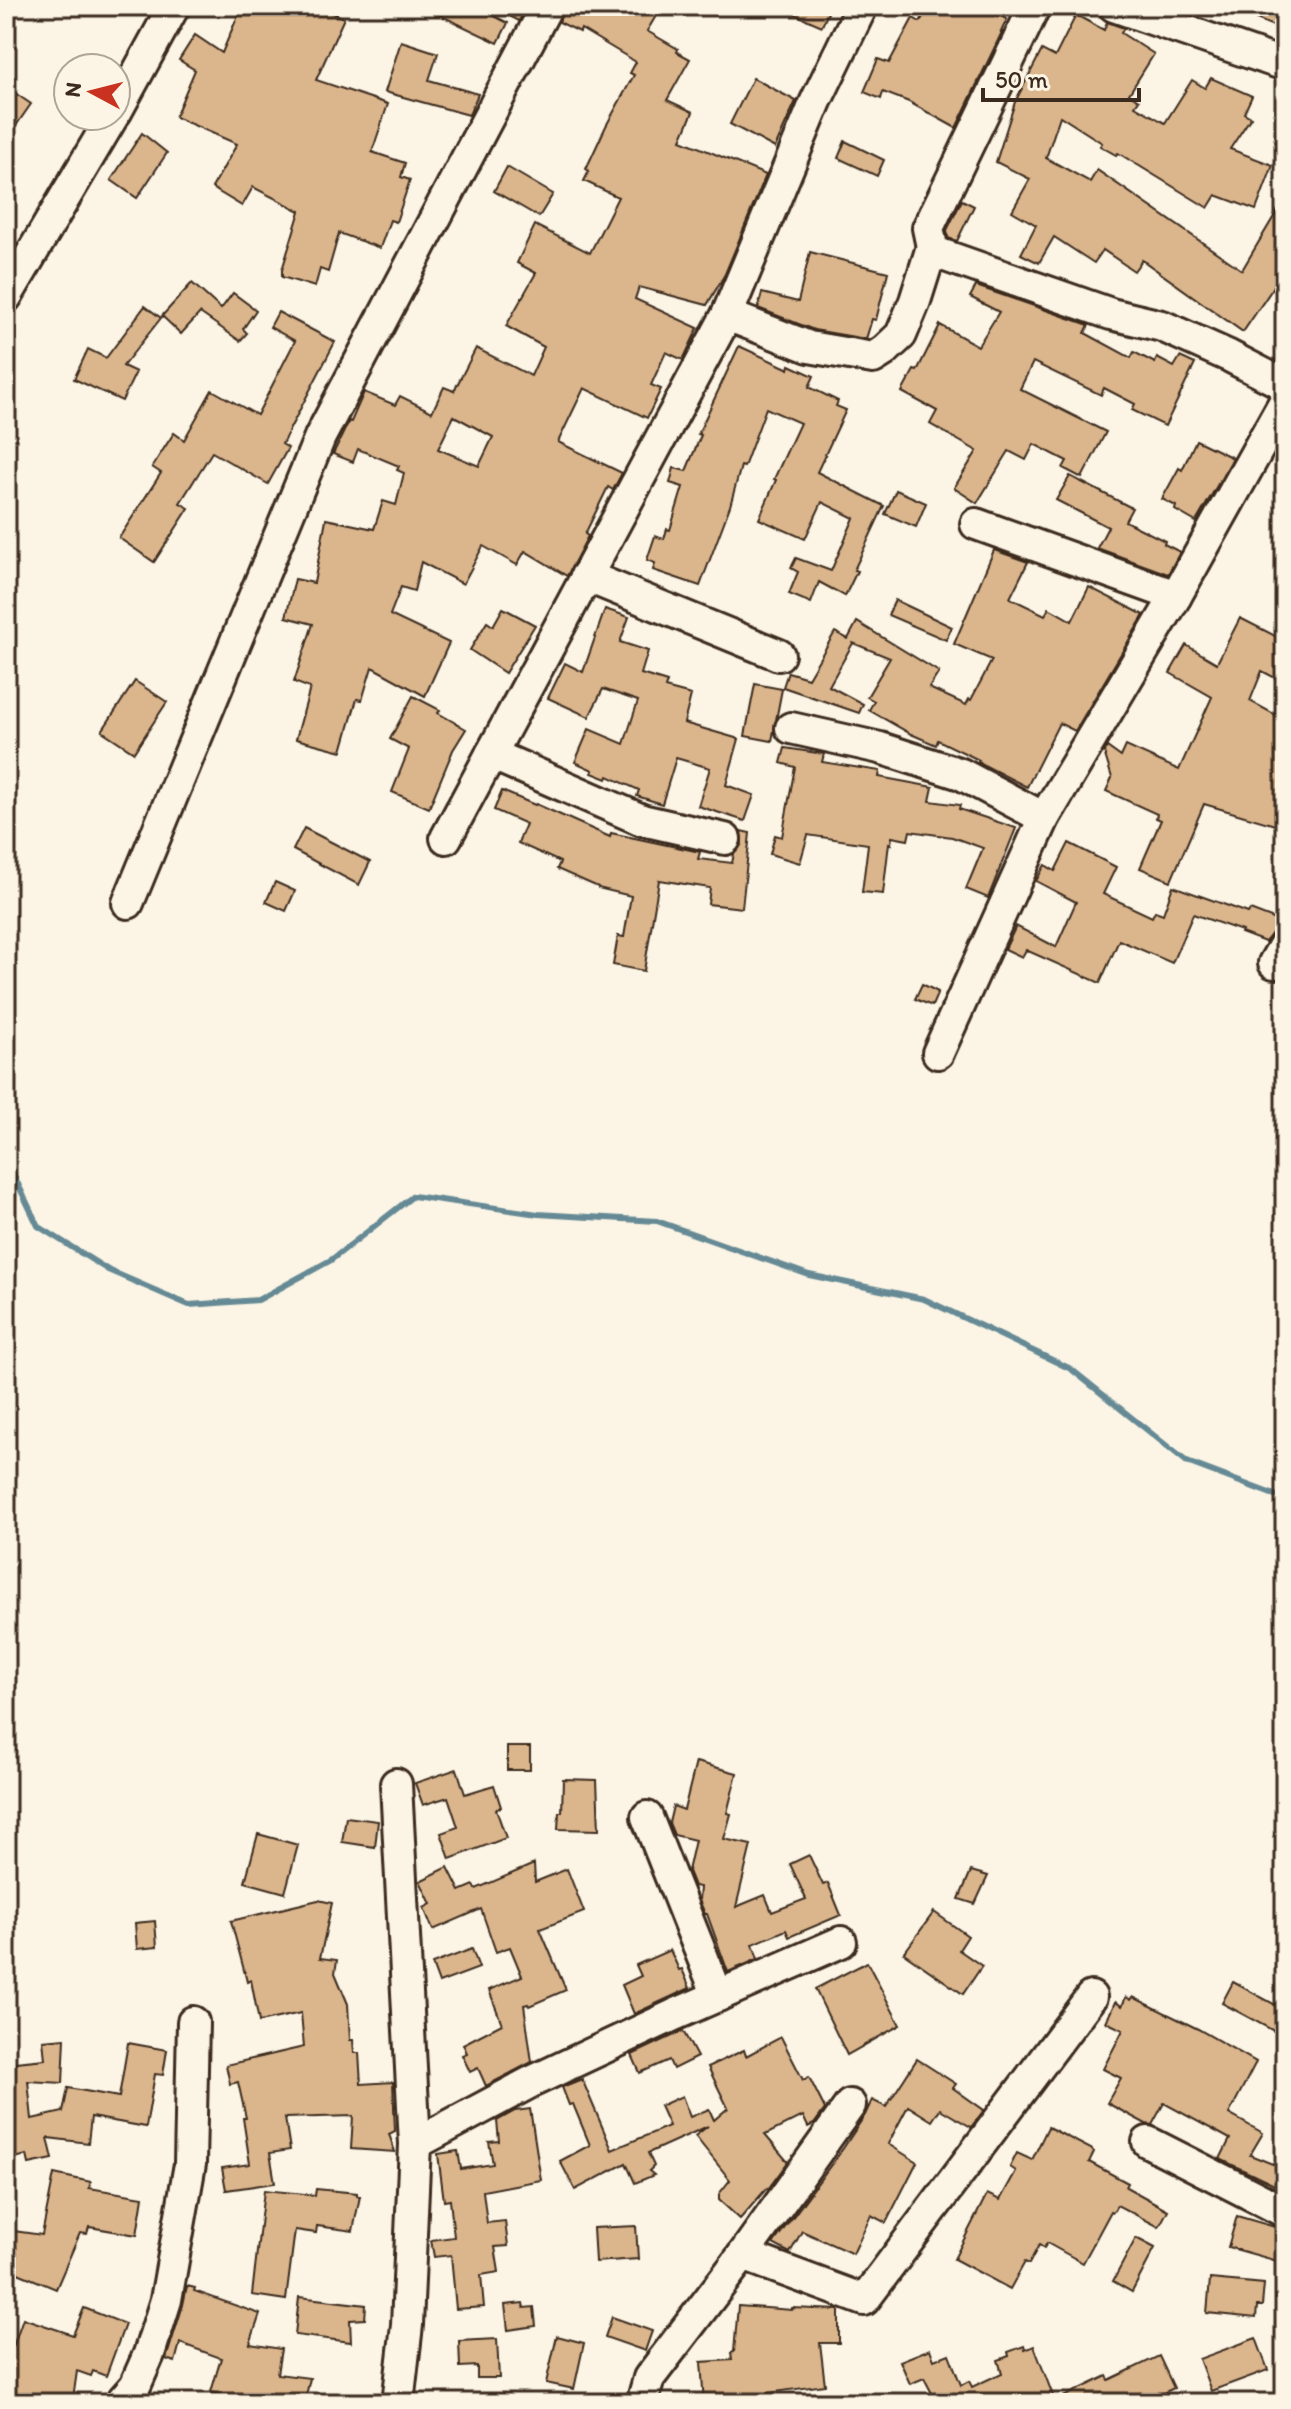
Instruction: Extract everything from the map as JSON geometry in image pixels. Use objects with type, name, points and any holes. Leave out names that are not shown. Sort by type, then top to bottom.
[{"type":"street","points":[[132,83],[174,6]]},
{"type":"street","points":[[128,903],[320,437],[547,6]]},
{"type":"street","points":[[446,838],[727,315],[816,101],[862,6]]},
{"type":"street","points":[[1035,6],[928,228],[932,247],[937,253],[1111,314],[1162,326],[1285,385]]},
{"type":"street","points":[[1122,8],[1285,65]]},
{"type":"street","points":[[6,297],[104,132]]},
{"type":"street","points":[[727,315],[809,347],[873,358],[901,335],[932,247]]},
{"type":"street","points":[[938,1053],[1044,818],[1176,596],[1285,401]]},
{"type":"street","points":[[976,524],[1176,596]]},
{"type":"street","points":[[586,576],[779,655]]},
{"type":"street","points":[[791,728],[880,748],[961,774],[1044,818]]},
{"type":"street","points":[[491,754],[642,820],[725,839]]},
{"type":"street","points":[[396,1784],[415,2144],[407,2325],[398,2403]]},
{"type":"street","points":[[647,1817],[718,1996]]},
{"type":"street","points":[[415,2144],[531,2082],[841,1942]]},
{"type":"street","points":[[743,2255],[864,2300],[1091,1997]]},
{"type":"street","points":[[120,2403],[135,2386],[166,2300],[190,2164],[193,2022]]},
{"type":"street","points":[[642,2403],[649,2378],[743,2255],[850,2105]]},
{"type":"street","points":[[1148,2142],[1285,2212]]},
{"type":"building","points":[[242,6],[318,6],[344,18],[316,80],[388,104],[372,152],[405,163],[401,177],[410,180],[396,222],[390,220],[380,248],[339,233],[328,272],[320,269],[315,287],[282,277],[300,211],[253,187],[242,206],[212,188],[237,144],[175,117],[195,70],[179,60],[195,35],[222,53]]},
{"type":"building","points":[[421,6],[475,6],[508,23],[498,43]]},
{"type":"building","points":[[490,6],[527,6],[519,21]]},
{"type":"building","points":[[565,6],[662,6],[647,31],[690,59],[667,100],[693,112],[681,140],[766,175],[725,274],[707,305],[639,287],[635,299],[698,328],[683,360],[666,352],[651,385],[661,389],[647,418],[584,388],[558,442],[622,473],[613,490],[608,487],[567,576],[525,551],[517,565],[483,546],[463,584],[421,562],[414,591],[401,587],[390,615],[449,643],[425,696],[372,667],[362,700],[357,699],[342,751],[296,739],[310,688],[294,682],[313,624],[286,617],[295,579],[314,583],[326,519],[374,529],[383,501],[396,505],[404,473],[397,470],[399,466],[358,449],[353,462],[333,454],[364,392],[395,405],[400,396],[432,412],[444,387],[454,391],[476,348],[531,376],[544,347],[506,326],[536,273],[517,263],[535,225],[590,253],[618,197],[584,181],[589,171],[586,169],[606,126],[634,75],[630,73],[636,62],[581,29],[580,32],[559,22]],"holes":[[[454,416],[493,437],[479,466],[438,449]]]},
{"type":"building","points":[[776,6],[831,6],[822,26]]},
{"type":"building","points":[[929,6],[980,6],[1007,19],[956,128],[909,102],[883,92],[881,99],[864,92],[878,59],[889,63],[913,18],[920,22]]},
{"type":"building","points":[[1226,6],[1285,6],[1285,31]]},
{"type":"building","points":[[1076,15],[1104,30],[1107,22],[1124,28],[1121,33],[1154,54],[1129,94],[1139,100],[1135,106],[1165,123],[1192,80],[1205,88],[1211,78],[1252,96],[1244,113],[1251,117],[1230,149],[1273,165],[1256,210],[1216,195],[1208,208],[1118,153],[1116,155],[1100,146],[1102,143],[1060,116],[1046,158],[1090,182],[1097,170],[1242,270],[1285,198],[1285,270],[1243,332],[1142,260],[1134,271],[1103,250],[1094,263],[1054,237],[1039,263],[1021,254],[1036,225],[1012,211],[1030,179],[996,162],[1015,102],[1042,50],[1055,57]]},
{"type":"building","points":[[401,41],[438,53],[429,80],[478,94],[469,115],[385,92]]},
{"type":"building","points":[[753,78],[796,101],[775,148],[730,124]]},
{"type":"building","points":[[6,87],[31,104],[6,140]]},
{"type":"building","points":[[142,133],[167,153],[137,198],[111,180]]},
{"type":"building","points":[[845,141],[884,160],[877,176],[838,158]]},
{"type":"building","points":[[507,167],[553,194],[539,217],[494,191]]},
{"type":"building","points":[[962,200],[974,206],[957,241],[948,238],[947,230]]},
{"type":"building","points":[[810,252],[888,272],[876,320],[872,319],[866,339],[814,330],[758,308],[762,293],[798,302]]},
{"type":"building","points":[[192,283],[221,309],[233,293],[256,310],[243,329],[247,333],[240,341],[200,313],[181,334],[162,316]]},
{"type":"building","points":[[976,286],[1089,325],[1085,333],[1131,358],[1134,352],[1155,363],[1157,358],[1174,367],[1180,357],[1195,364],[1165,426],[1132,410],[1135,404],[1104,388],[1101,395],[1033,362],[1020,389],[1106,432],[1082,478],[1063,468],[1067,461],[1034,444],[1026,460],[1009,451],[977,503],[954,488],[977,451],[930,424],[937,411],[902,392],[914,370],[917,371],[940,325],[978,346],[999,312],[970,297]]},
{"type":"building","points":[[145,306],[161,318],[123,366],[136,372],[122,401],[74,379],[88,349],[106,358]]},
{"type":"building","points":[[278,312],[335,342],[282,444],[288,448],[268,484],[212,452],[180,503],[189,508],[154,562],[119,538],[161,473],[152,467],[174,433],[184,440],[212,390],[257,415],[295,341],[270,327]]},
{"type":"building","points":[[739,346],[789,369],[790,365],[814,376],[809,387],[838,401],[836,406],[846,410],[817,472],[884,506],[845,596],[819,582],[811,603],[789,594],[798,572],[791,568],[796,558],[831,571],[854,518],[822,502],[805,539],[759,519],[800,423],[766,408],[744,467],[741,466],[730,506],[700,586],[653,570],[655,563],[647,560],[655,536],[664,539],[667,529],[670,530],[683,487],[670,483],[674,468],[686,471],[701,435],[698,434]]},
{"type":"building","points":[[1196,440],[1233,458],[1196,522],[1162,499],[1179,468],[1182,470]]},
{"type":"building","points":[[1070,476],[1132,508],[1125,521],[1180,552],[1168,574],[1097,548],[1108,527],[1056,500]]},
{"type":"building","points":[[896,490],[926,503],[916,527],[885,514]]},
{"type":"building","points":[[994,550],[1028,562],[1010,598],[1045,615],[1049,608],[1072,621],[1089,587],[1144,615],[1075,731],[1059,723],[1027,787],[938,740],[936,745],[869,710],[874,701],[867,697],[890,658],[853,643],[829,686],[863,704],[859,713],[783,687],[788,672],[808,678],[835,632],[848,639],[857,622],[939,672],[929,688],[966,705],[992,660],[954,644]]},
{"type":"building","points":[[895,600],[952,627],[946,640],[888,615]]},
{"type":"building","points":[[503,608],[535,625],[505,673],[470,650],[487,622],[493,626]]},
{"type":"building","points":[[605,609],[629,617],[620,642],[648,651],[641,674],[667,682],[665,688],[691,695],[684,723],[739,739],[726,785],[754,795],[745,821],[698,806],[710,768],[676,758],[662,804],[637,796],[639,790],[608,776],[607,779],[592,773],[593,770],[575,762],[589,729],[624,744],[638,701],[603,689],[589,717],[548,698],[565,663],[583,672]]},
{"type":"building","points":[[1240,618],[1285,641],[1285,664],[1277,679],[1262,671],[1250,701],[1285,720],[1285,828],[1204,804],[1171,881],[1140,868],[1161,820],[1156,818],[1157,814],[1106,791],[1112,778],[1104,752],[1107,747],[1121,757],[1126,746],[1179,770],[1212,697],[1170,673],[1186,645],[1217,663]]},
{"type":"building","points":[[135,681],[167,702],[134,752],[102,731]]},
{"type":"building","points":[[755,684],[782,689],[772,741],[745,736]]},
{"type":"building","points":[[413,696],[466,729],[453,750],[429,808],[392,792],[409,749],[390,739]]},
{"type":"building","points":[[785,748],[824,754],[822,762],[880,771],[879,777],[933,787],[930,801],[960,805],[959,809],[1016,828],[988,898],[966,889],[983,848],[952,837],[910,831],[908,840],[892,837],[883,894],[862,892],[868,844],[808,835],[800,863],[770,854],[775,835],[782,837],[795,767],[781,763]]},
{"type":"building","points":[[502,791],[610,837],[611,833],[700,852],[698,859],[732,863],[734,854],[742,844],[741,831],[750,833],[742,908],[708,904],[710,888],[659,880],[644,971],[613,965],[618,936],[624,937],[631,896],[598,888],[557,869],[560,862],[518,843],[526,824],[494,810]]},
{"type":"building","points":[[304,828],[370,862],[359,885],[293,850]]},
{"type":"building","points":[[1069,843],[1116,867],[1103,894],[1152,917],[1155,911],[1163,914],[1173,886],[1279,921],[1276,929],[1265,942],[1193,914],[1172,963],[1119,940],[1100,983],[1026,950],[1022,957],[1005,949],[1016,926],[1056,947],[1076,902],[1036,881],[1045,865],[1055,871]]},
{"type":"building","points":[[275,882],[295,891],[286,911],[266,902]]},
{"type":"building","points":[[922,984],[938,992],[932,1006],[915,999]]},
{"type":"building","points":[[507,1747],[530,1747],[530,1770],[507,1770]]},
{"type":"building","points":[[696,1762],[737,1773],[724,1839],[751,1845],[736,1907],[765,1895],[772,1912],[806,1899],[790,1864],[809,1855],[823,1885],[828,1883],[841,1915],[789,1937],[786,1930],[753,1944],[758,1959],[728,1972],[699,1900],[700,1887],[694,1886],[688,1871],[695,1840],[674,1835],[669,1823],[673,1806],[684,1810]]},
{"type":"building","points":[[457,1769],[465,1794],[494,1785],[501,1807],[496,1809],[506,1838],[450,1859],[441,1833],[458,1827],[448,1797],[423,1805],[415,1783]]},
{"type":"building","points":[[563,1779],[597,1780],[599,1830],[558,1829]]},
{"type":"building","points":[[346,1817],[378,1821],[375,1847],[342,1842]]},
{"type":"building","points":[[258,1834],[298,1845],[285,1893],[245,1882]]},
{"type":"building","points":[[534,1864],[535,1882],[567,1869],[584,1912],[540,1929],[566,1990],[529,2006],[524,2005],[532,2062],[486,2086],[478,2068],[470,2072],[462,2055],[467,2053],[463,2044],[502,2024],[489,1990],[522,1976],[510,1947],[496,1952],[481,1909],[433,1930],[424,1908],[431,1904],[420,1881],[448,1867],[460,1891],[474,1885],[476,1889]]},
{"type":"building","points":[[971,1871],[988,1876],[975,1904],[959,1899]]},
{"type":"building","points":[[318,1900],[332,1903],[320,1958],[337,1960],[335,1973],[348,2004],[350,2040],[353,2040],[354,2053],[359,2053],[361,2084],[393,2082],[395,2131],[389,2134],[395,2152],[351,2149],[353,2116],[285,2118],[290,2150],[270,2153],[275,2183],[226,2190],[222,2168],[250,2164],[243,2118],[246,2118],[238,2082],[230,2084],[226,2065],[304,2047],[301,2013],[259,2022],[251,1980],[247,1982],[231,1921]]},
{"type":"building","points":[[934,1912],[968,1936],[959,1950],[982,1966],[963,1994],[904,1953]]},
{"type":"building","points":[[155,1921],[157,1947],[137,1949],[135,1923]]},
{"type":"building","points":[[472,1949],[479,1968],[439,1983],[432,1964]]},
{"type":"building","points":[[670,1950],[690,1988],[634,2014],[622,1985],[641,1976],[636,1965]]},
{"type":"building","points":[[867,1962],[900,2025],[847,2055],[815,1989]]},
{"type":"building","points":[[1233,1982],[1285,2010],[1285,2037],[1222,2003]]},
{"type":"building","points":[[1126,1997],[1131,2000],[1133,1997],[1198,2029],[1256,2062],[1229,2114],[1263,2133],[1250,2155],[1285,2169],[1285,2190],[1220,2159],[1230,2139],[1164,2103],[1152,2125],[1107,2103],[1121,2078],[1103,2069],[1123,2030],[1106,2022],[1115,2002],[1122,2006]]},
{"type":"building","points":[[683,2031],[697,2057],[673,2069],[669,2060],[640,2073],[632,2055]]},
{"type":"building","points":[[781,2037],[803,2080],[809,2077],[825,2109],[808,2127],[803,2116],[765,2135],[788,2162],[740,2219],[719,2200],[719,2194],[730,2180],[695,2136],[708,2126],[648,2153],[654,2166],[649,2171],[654,2175],[635,2183],[626,2163],[575,2190],[560,2161],[590,2145],[573,2104],[569,2105],[562,2087],[582,2079],[612,2150],[669,2126],[660,2106],[682,2096],[690,2117],[709,2109],[714,2120],[728,2108],[708,2067],[744,2050],[746,2056]]},
{"type":"building","points":[[65,2038],[63,2083],[28,2081],[32,2119],[63,2112],[68,2088],[119,2097],[128,2043],[167,2050],[163,2075],[155,2074],[146,2127],[91,2117],[88,2143],[48,2138],[53,2159],[29,2164],[27,2155],[6,2160],[6,2063],[45,2059],[43,2040]]},
{"type":"building","points":[[917,2059],[956,2084],[953,2088],[984,2110],[971,2127],[940,2109],[932,2121],[908,2106],[888,2144],[917,2162],[886,2223],[871,2215],[853,2254],[802,2231],[790,2253],[773,2244],[844,2147],[872,2100],[886,2107]]},
{"type":"building","points":[[530,2109],[541,2180],[483,2191],[487,2223],[505,2221],[508,2246],[495,2247],[499,2272],[481,2275],[484,2307],[456,2309],[451,2255],[434,2257],[431,2240],[454,2237],[450,2200],[444,2201],[438,2154],[458,2151],[461,2169],[493,2164],[489,2142],[499,2141],[497,2121],[515,2111]]},
{"type":"building","points":[[1048,2127],[1091,2149],[1094,2152],[1089,2162],[1168,2210],[1159,2227],[1117,2205],[1083,2263],[1047,2243],[1044,2248],[1039,2245],[1010,2289],[954,2259],[987,2194],[1000,2200],[1016,2171],[1010,2167],[1017,2153],[1032,2160]]},
{"type":"building","points":[[54,2174],[91,2182],[89,2188],[143,2197],[137,2235],[89,2227],[87,2234],[80,2233],[56,2289],[6,2268],[6,2230],[42,2235]]},
{"type":"building","points":[[316,2189],[357,2193],[360,2196],[353,2231],[317,2226],[316,2233],[295,2230],[286,2300],[252,2295],[264,2190],[315,2195]]},
{"type":"building","points":[[1237,2216],[1285,2230],[1281,2262],[1228,2247]]},
{"type":"building","points":[[636,2226],[638,2259],[595,2262],[593,2228]]},
{"type":"building","points":[[1136,2238],[1155,2248],[1132,2292],[1113,2281]]},
{"type":"building","points":[[1210,2279],[1264,2284],[1262,2306],[1257,2306],[1256,2318],[1207,2313]]},
{"type":"building","points":[[187,2286],[260,2314],[250,2344],[281,2349],[277,2374],[310,2378],[305,2400],[273,2395],[271,2403],[252,2403],[211,2392],[221,2358],[180,2343],[175,2362],[166,2359]]},
{"type":"building","points":[[299,2297],[366,2305],[365,2319],[350,2320],[351,2342],[295,2335]]},
{"type":"building","points":[[523,2303],[524,2308],[534,2307],[536,2326],[508,2330],[505,2305]]},
{"type":"building","points":[[738,2306],[839,2310],[839,2343],[820,2343],[825,2385],[768,2393],[768,2396],[704,2403],[701,2362],[732,2360]]},
{"type":"building","points":[[84,2308],[125,2324],[106,2376],[93,2371],[91,2376],[77,2371],[73,2399],[65,2398],[65,2403],[6,2403],[6,2367],[23,2318],[73,2335]]},
{"type":"building","points":[[612,2317],[652,2331],[645,2351],[605,2337]]},
{"type":"building","points":[[557,2336],[584,2343],[574,2389],[546,2383]]},
{"type":"building","points":[[1256,2338],[1268,2370],[1211,2391],[1199,2359]]},
{"type":"building","points":[[497,2339],[499,2378],[477,2378],[477,2366],[460,2367],[459,2341]]},
{"type":"building","points":[[1024,2346],[1025,2350],[1034,2346],[1055,2401],[1159,2356],[1174,2388],[1142,2403],[927,2403],[935,2399],[924,2378],[910,2384],[900,2361],[930,2349],[934,2360],[949,2354],[961,2385],[969,2381],[972,2387],[1002,2373],[998,2360]]},
{"type":"waterway","points":[[6,1159],[38,1226],[108,1270],[189,1305],[258,1300],[331,1260],[413,1196],[538,1214],[657,1221],[809,1275],[924,1299],[1071,1369],[1187,1462],[1285,1499]]}]
